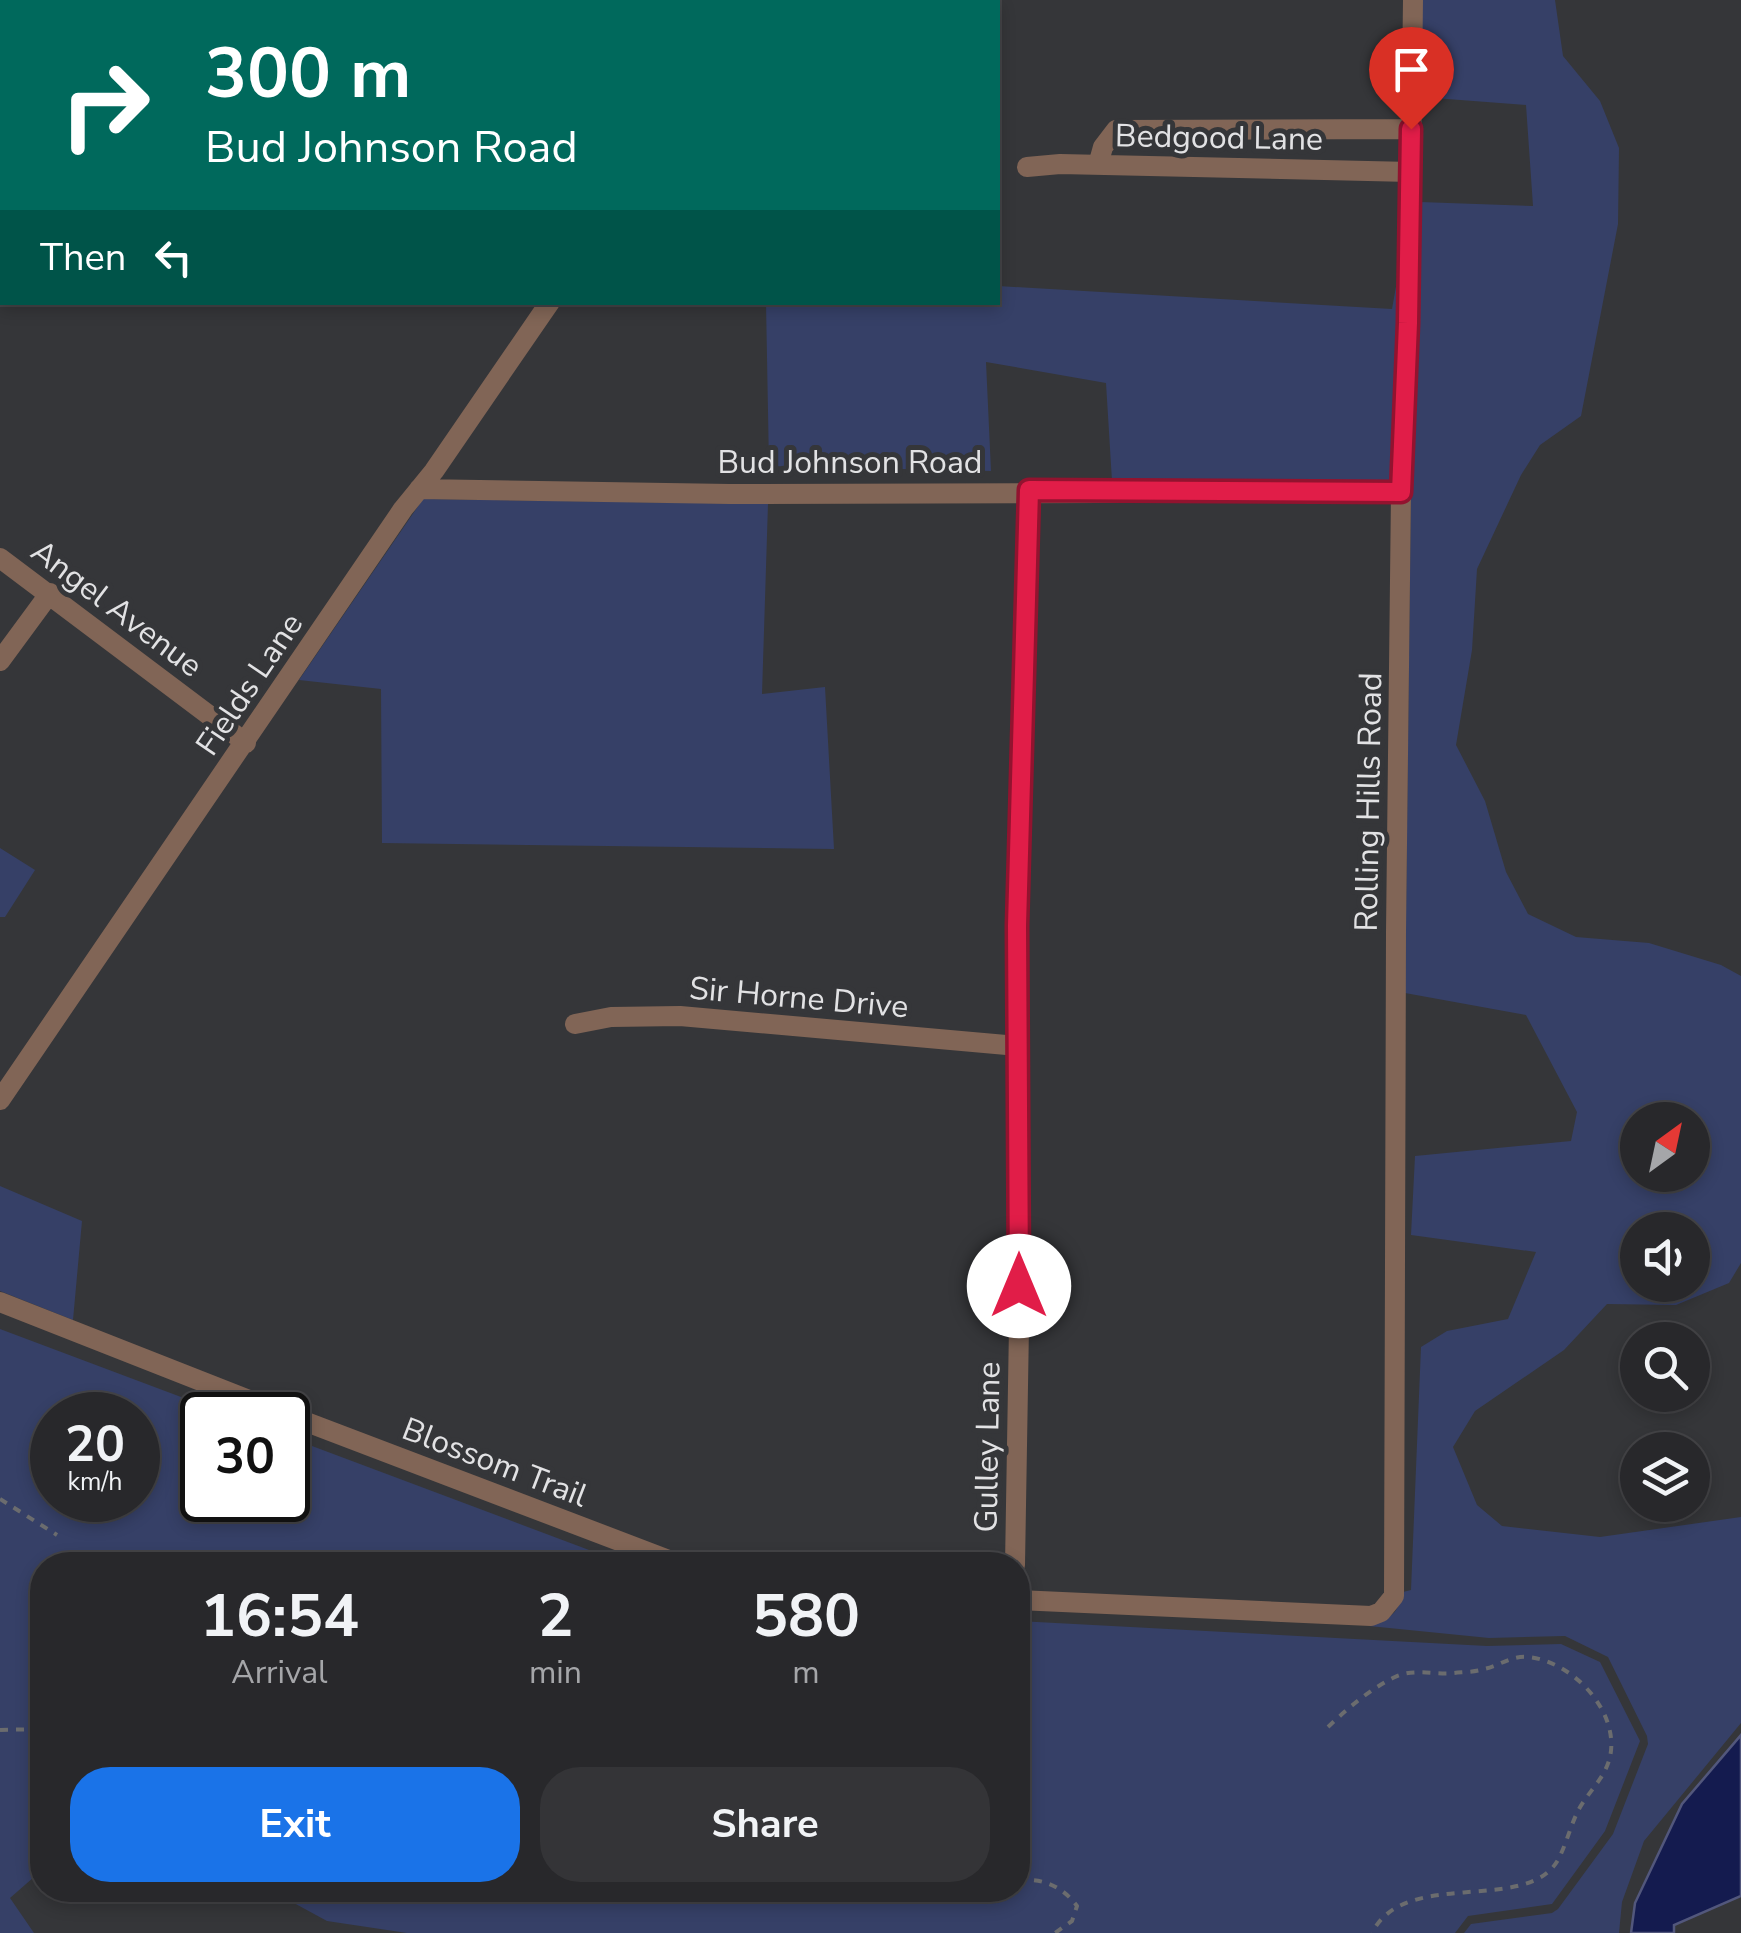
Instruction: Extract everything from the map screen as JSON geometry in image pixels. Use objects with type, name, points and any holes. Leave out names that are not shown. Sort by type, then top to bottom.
[{"type":"street","name":"Rolling Hills Road","points":[[1030,1601],[1370,1616],[1389,1605],[1394,1586],[1401,492],[1413,0]]},
{"type":"street","points":[[1098,165],[1102,147],[1116,130],[1411,129]]},
{"type":"street","name":"Bedgood Lane","points":[[1027,167],[1411,172]]},
{"type":"street","name":"Fields Lane","points":[[0,1100],[402,509],[420,489],[548,305]]},
{"type":"street","name":"Bud Johnson Road","points":[[420,489],[730,494],[1029,490],[1401,492]]},
{"type":"street","name":"Gulley Lane","points":[[1015,1552],[1020,1326],[1017,926],[1029,490]]},
{"type":"street","name":"Angel Avenue","points":[[0,558],[246,742]]},
{"type":"street","points":[[0,660],[50,593]]},
{"type":"street","name":"Sir Horne Drive","points":[[576,1024],[611,1018],[680,1016],[1018,1046]]},
{"type":"street","name":"Blossom Trail","points":[[0,1302],[229,1392]]},
{"type":"street","name":"Blossom Trail","points":[[310,1424],[648,1552]]},
{"type":"path","points":[[0,1499],[57,1534]]},
{"type":"path","points":[[1328,1727],[1347,1708],[1397,1676],[1416,1671],[1442,1674],[1485,1669],[1526,1656],[1550,1662],[1587,1686],[1599,1704],[1608,1730],[1611,1754],[1603,1776],[1576,1813],[1558,1862],[1545,1876],[1527,1884],[1424,1897],[1388,1912],[1372,1933]]},
{"type":"path","points":[[0,1730],[30,1729]]},
{"type":"path","points":[[1030,1881],[1053,1884],[1078,1906],[1072,1921],[1055,1933]]},
{"type":"shaded area","points":[[1422,0],[1555,0],[1563,56],[1600,101],[1619,148],[1618,224],[1581,416],[1540,445],[1521,475],[1477,569],[1472,650],[1456,745],[1485,801],[1506,872],[1528,914],[1576,937],[1649,943],[1721,965],[1741,976],[1741,1263],[1729,1283],[1710,1291],[1710,1212],[1620,1212],[1620,1302],[1683,1302],[1607,1304],[1564,1350],[1475,1411],[1453,1447],[1477,1505],[1502,1526],[1600,1537],[1741,1517],[1741,1723],[1644,1841],[1622,1902],[1619,1933],[1464,1933],[1471,1924],[1552,1913],[1613,1834],[1648,1744],[1608,1657],[1565,1636],[1489,1638],[1369,1626],[1392,1614],[1403,1592],[1411,1590],[1421,1347],[1447,1331],[1508,1319],[1536,1252],[1411,1235],[1415,1156],[1571,1141],[1577,1112],[1526,1015],[1405,993],[1411,491],[1420,202],[1533,206],[1526,105],[1421,97]]},
{"type":"shaded area","points":[[1400,264],[1392,482],[1112,481],[1106,383],[986,362],[991,471],[769,466],[766,305],[1000,305],[1000,286],[1392,309]]},
{"type":"shaded area","points":[[423,499],[768,504],[762,694],[825,687],[834,849],[382,843],[381,689],[299,680]]},
{"type":"shaded area","points":[[0,848],[35,870],[5,917],[0,917]]},
{"type":"shaded area","points":[[0,1186],[82,1221],[73,1320],[0,1291]]},
{"type":"shaded area","points":[[0,1329],[180,1397],[180,1522],[310,1522],[310,1445],[594,1552],[30,1552],[30,1880],[10,1898],[34,1933],[0,1933]]},
{"type":"shaded area","points":[[1030,1622],[1487,1646],[1561,1644],[1600,1662],[1640,1741],[1605,1831],[1552,1904],[1468,1916],[1455,1933],[407,1933],[327,1921],[292,1902],[1030,1902]]},
{"type":"shaded area","points":[[1741,1735],[1741,1896],[1674,1925],[1674,1933],[1631,1933],[1635,1903],[1682,1804]]},
{"type":"route","points":[[1019,1286],[1017,926],[1029,490],[1401,492],[1411,129]]}]
